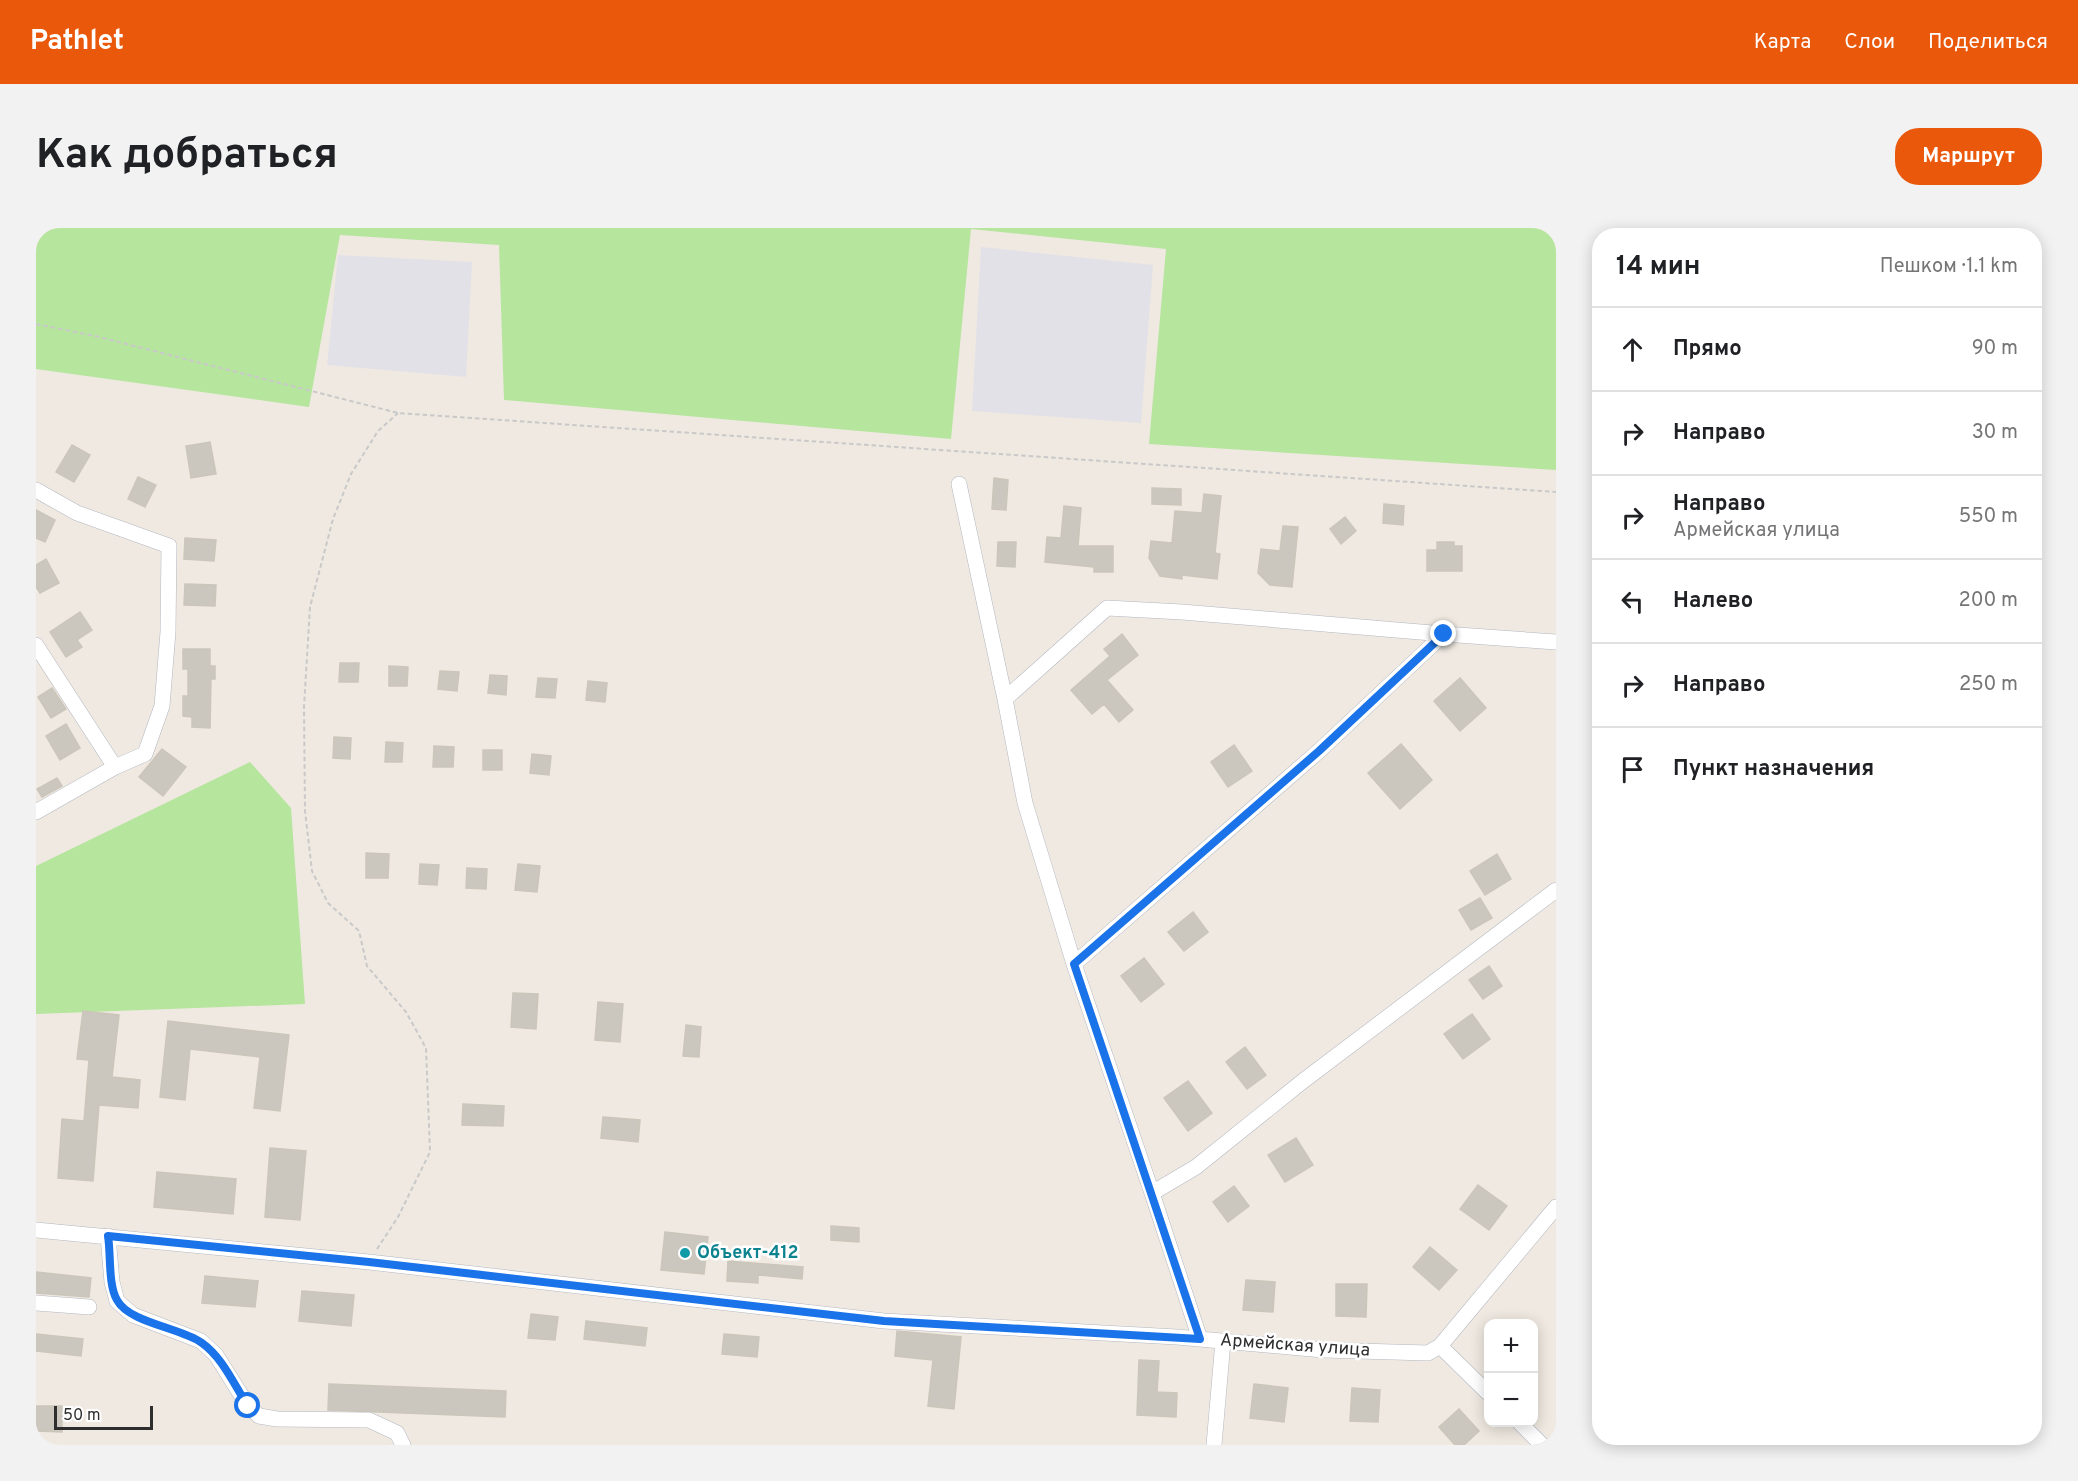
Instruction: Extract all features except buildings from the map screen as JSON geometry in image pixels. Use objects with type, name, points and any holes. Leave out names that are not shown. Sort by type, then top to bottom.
[{"type":"street","points":[[959,484],[1025,803],[1074,964],[1200,1339]]},
{"type":"street","points":[[36,489],[77,513],[169,546],[168,632],[162,706],[145,754],[36,812]]},
{"type":"street","points":[[1005,699],[1107,608],[1556,642]]},
{"type":"street","points":[[1074,964],[1319,751],[1444,634]]},
{"type":"street","points":[[36,645],[115,768]]},
{"type":"street","points":[[1152,1193],[1196,1167],[1302,1081],[1556,890]]},
{"type":"street","points":[[1484,1389],[1440,1346],[1556,1207]]},
{"type":"street","name":"Армейская улица","points":[[36,1230],[369,1262],[884,1321],[1200,1339],[1323,1350],[1428,1353],[1440,1346]]},
{"type":"street","points":[[108,1236],[112,1282],[117,1301],[134,1315],[201,1341],[216,1355],[248,1406],[259,1416],[277,1419],[369,1420],[397,1433],[403,1445]]},
{"type":"street","points":[[36,1303],[89,1307]]},
{"type":"street","points":[[1214,1445],[1223,1341]]},
{"type":"street","points":[[1524,1427],[1542,1445]]},
{"type":"path","points":[[36,324],[95,336],[398,413],[1556,492]]},
{"type":"path","points":[[369,1262],[398,1217],[430,1152],[426,1048],[406,1012],[367,966],[358,931],[328,903],[312,871],[305,811],[304,707],[310,607],[333,519],[351,474],[378,431],[398,413]]},
{"type":"shaded area","points":[[981,247],[1153,265],[1141,423],[972,411]]},
{"type":"shaded area","points":[[338,255],[472,262],[466,377],[327,365]]},
{"type":"green space","points":[[36,228],[1556,228],[1556,470],[1149,444],[1166,249],[971,229],[951,439],[504,400],[499,245],[340,235],[309,407],[36,369]]},
{"type":"green space","points":[[250,762],[291,808],[305,1004],[36,1014],[36,866]]},
{"type":"place","name":"Объект-412","points":[[685,1253]]},
{"type":"route","points":[[248,1406],[216,1355],[201,1341],[134,1315],[117,1301],[112,1282],[108,1236],[369,1262],[884,1321],[1200,1339],[1074,964],[1319,751],[1444,634]]}]
